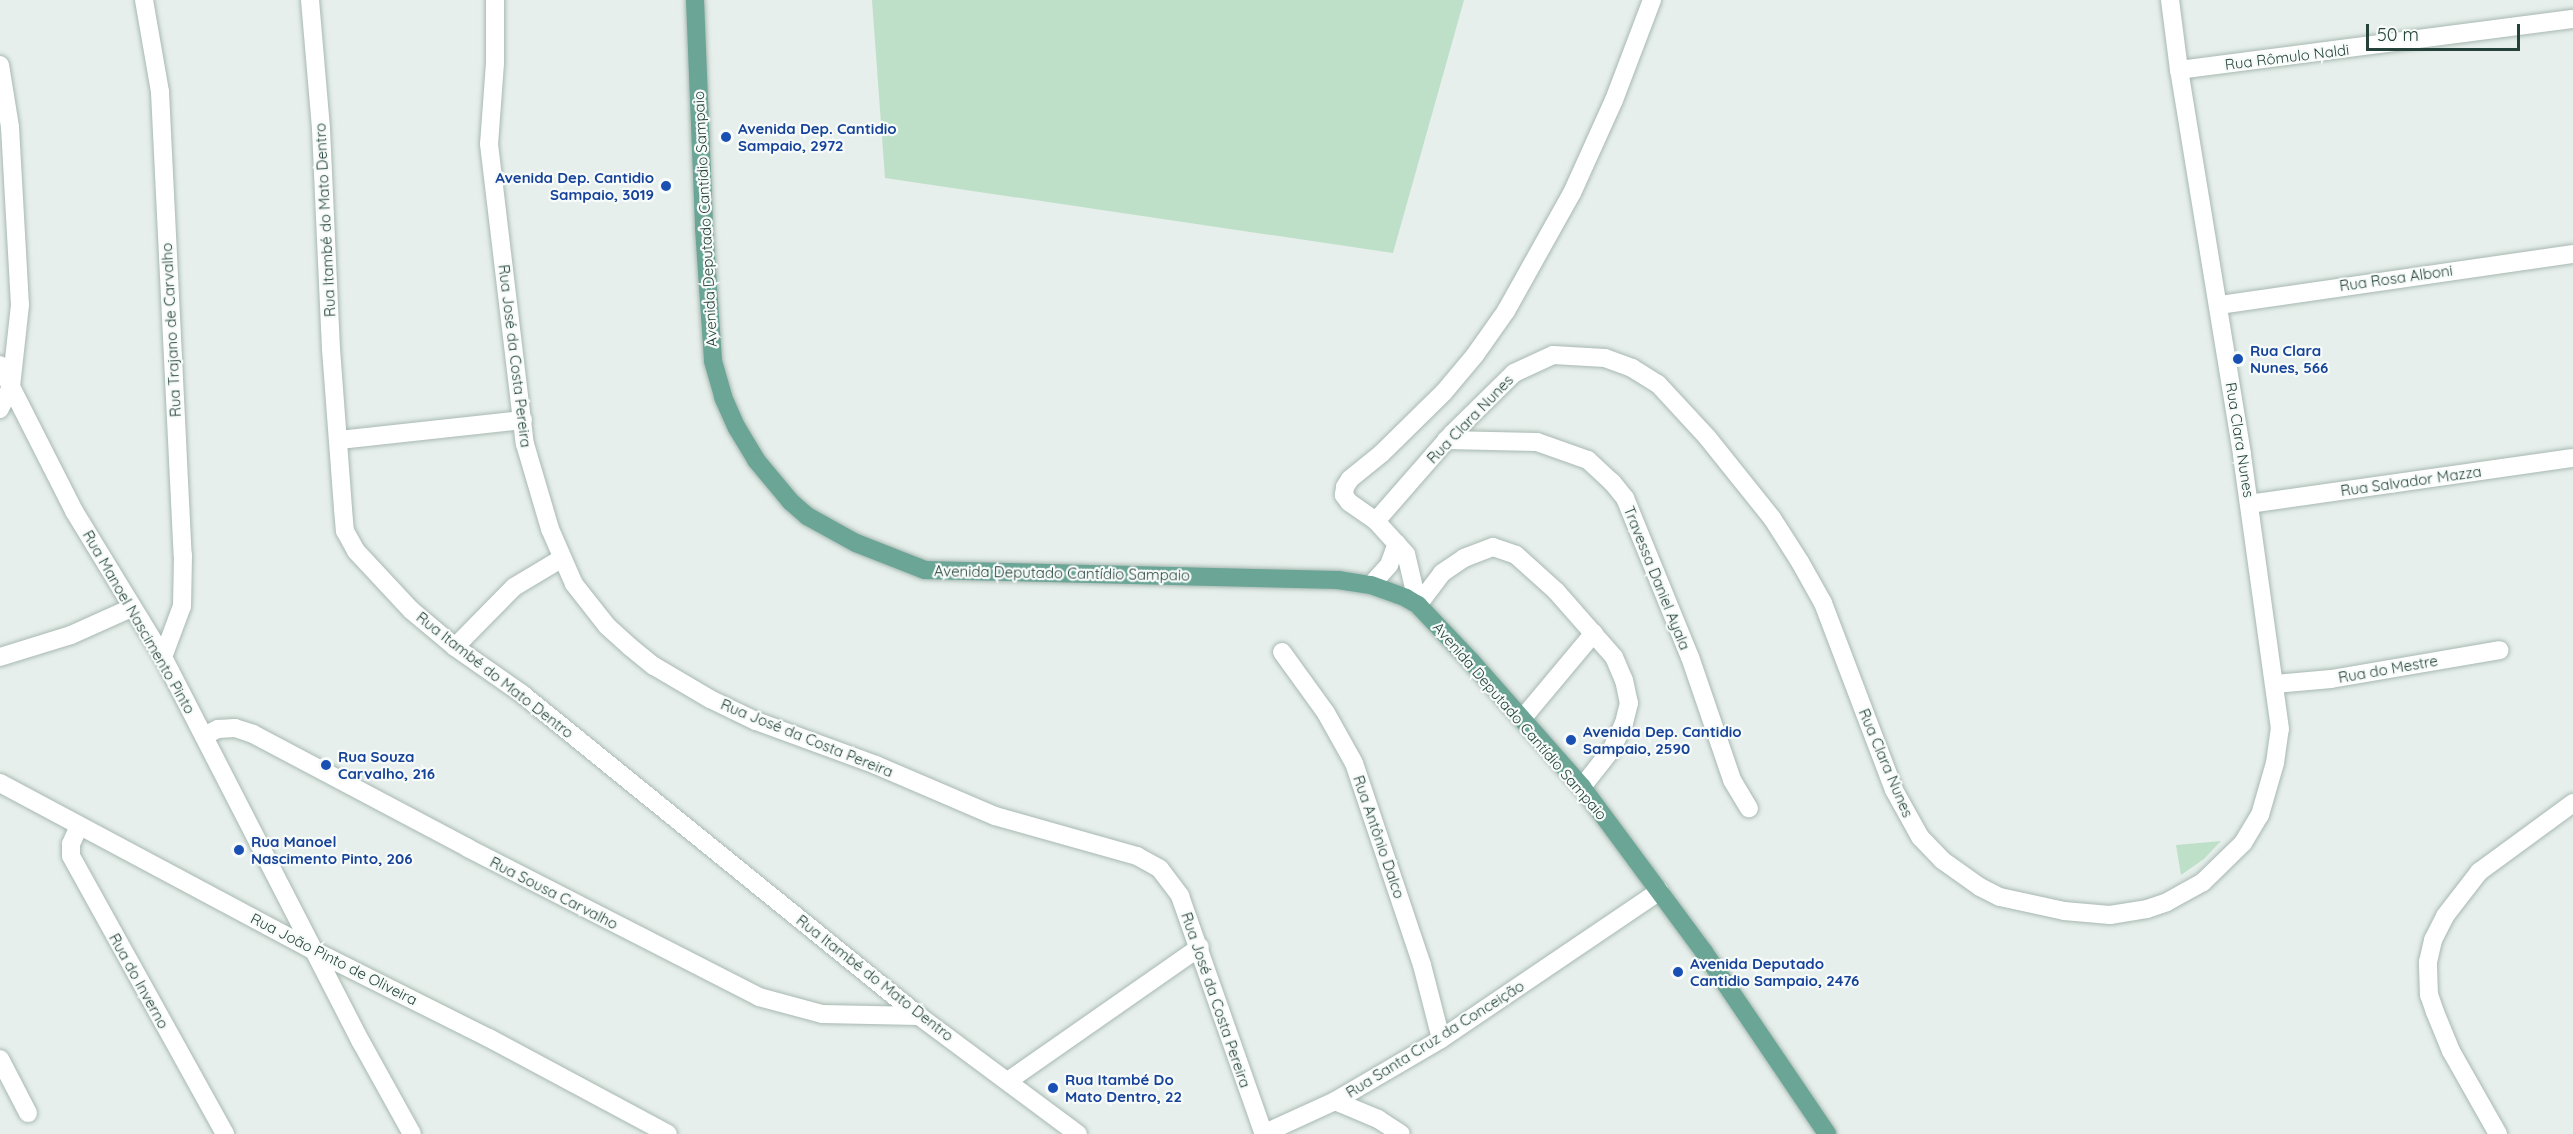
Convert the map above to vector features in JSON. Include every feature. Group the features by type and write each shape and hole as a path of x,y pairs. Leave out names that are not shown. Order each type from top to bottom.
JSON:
{"main road":[{"name":"Avenida Deputado Cantídio Sampaio","path":"695,0 704,228 713,361 723,397 737,428 756,460 791,502 807,516 856,543 925,570 1338,580 1371,585 1395,592 1418,605 1582,787 1660,891 1827,1134"}],"street":[{"name":"Rua Trajano de Carvalho","path":"144,0 160,92 183,555 182,606 163,657"},
{"name":"Rua Itambé do Mato Dentro","path":"310,0 321,129 331,349 345,531 356,551 411,610 455,647 522,694 919,1016 1078,1134"},
{"name":"Rua José da Costa Pereira","path":"495,0 495,63 489,144 525,444 561,559 574,584 607,626 654,666 710,699 756,721 876,765 994,816 1149,861 1161,869 1180,896 1200,947 1234,1054 1264,1134"},
{"name":"Avenida Deputado Cantídio Sampaio","path":"1418,605 1406,554 1376,521 1358,509 1344,495 1350,479 1382,453 1444,392 1476,354 1526,276 1572,193 1614,100 1652,0"},
{"name":"Rua Clara Nunes","path":"1376,521 1446,440 1514,373 1553,355 1605,358 1632,368 1658,384 1707,437 1772,518 1800,562 1830,620 1894,790 1920,837 1959,873 2000,897 2047,909 2110,915 2168,903 2204,882 2242,843 2263,807 2275,763 2280,729 2250,504 2179,70 2170,0"},
{"name":"Rua Rômulo Naldi","path":"2179,70 2573,20"},
{"path":"0,65 10,127 20,305 11,387 0,409"},
{"name":"Rua Rosa Alboni","path":"2219,305 2573,254"},
{"name":"Rua Manoel Nascimento Pinto","path":"0,365 74,512 163,657 313,950 412,1134"},
{"path":"339,440 523,420"},
{"name":"Travessa Daniel Ayala","path":"1446,440 1537,441 1573,452 1588,460 1612,482 1625,498 1636,524 1690,657 1732,780 1749,808"},
{"name":"Rua Salvador Mazza","path":"2250,504 2573,459"},
{"path":"1371,585 1389,565 1397,543"},
{"path":"1418,605 1442,573 1464,558 1484,548 1502,548 1516,555 1541,575 1594,633 1614,657 1624,680 1629,703 1624,723 1612,749 1582,787"},
{"path":"455,647 514,587 561,559"},
{"path":"0,657 71,634 131,608"},
{"path":"1522,719 1594,633"},
{"name":"Rua do Mestre","path":"2275,684 2331,679 2500,650"},
{"name":"Rua Antônio Dalco","path":"1282,652 1326,713 1354,764 1422,965 1441,1039"},
{"name":"Rua Sousa Carvalho","path":"204,736 218,729 234,728 253,734 530,881 759,998 822,1014 919,1016"},
{"name":"Rua João Pinto de Oliveira","path":"0,783 313,950 489,1038 668,1134"},
{"path":"2498,1134 2451,1051 2429,996 2428,962 2433,939 2445,916 2479,872 2573,803"},
{"name":"Rua do Inverno","path":"79,826 71,844 71,856 225,1134"},
{"name":"Rua Santa Cruz da Conceição","path":"1264,1134 1335,1101 1441,1039 1660,891"},
{"path":"1008,1080 1200,947"},
{"path":"0,1059 28,1113"},
{"path":"1335,1101 1378,1119 1401,1134"}],"green space":[{"path":"872,0 1464,0 1393,253 885,178"},
{"path":"2221,841 2204,859 2181,875 2176,845"}],"place":[{"name":"Avenida Dep. Cantidio Sampaio, 2972","path":"726,137"},
{"name":"Avenida Dep. Cantidio Sampaio, 3019","path":"666,186"},
{"name":"Rua Clara Nunes, 566","path":"2238,359"},
{"name":"Avenida Dep. Cantidio Sampaio, 2590","path":"1571,740"},
{"name":"Rua Souza Carvalho, 216","path":"326,765"},
{"name":"Rua Manoel Nascimento Pinto, 206","path":"239,850"},
{"name":"Avenida Deputado Cantidio Sampaio, 2476","path":"1678,972"},
{"name":"Rua Itambé Do Mato Dentro, 22","path":"1053,1088"}]}
